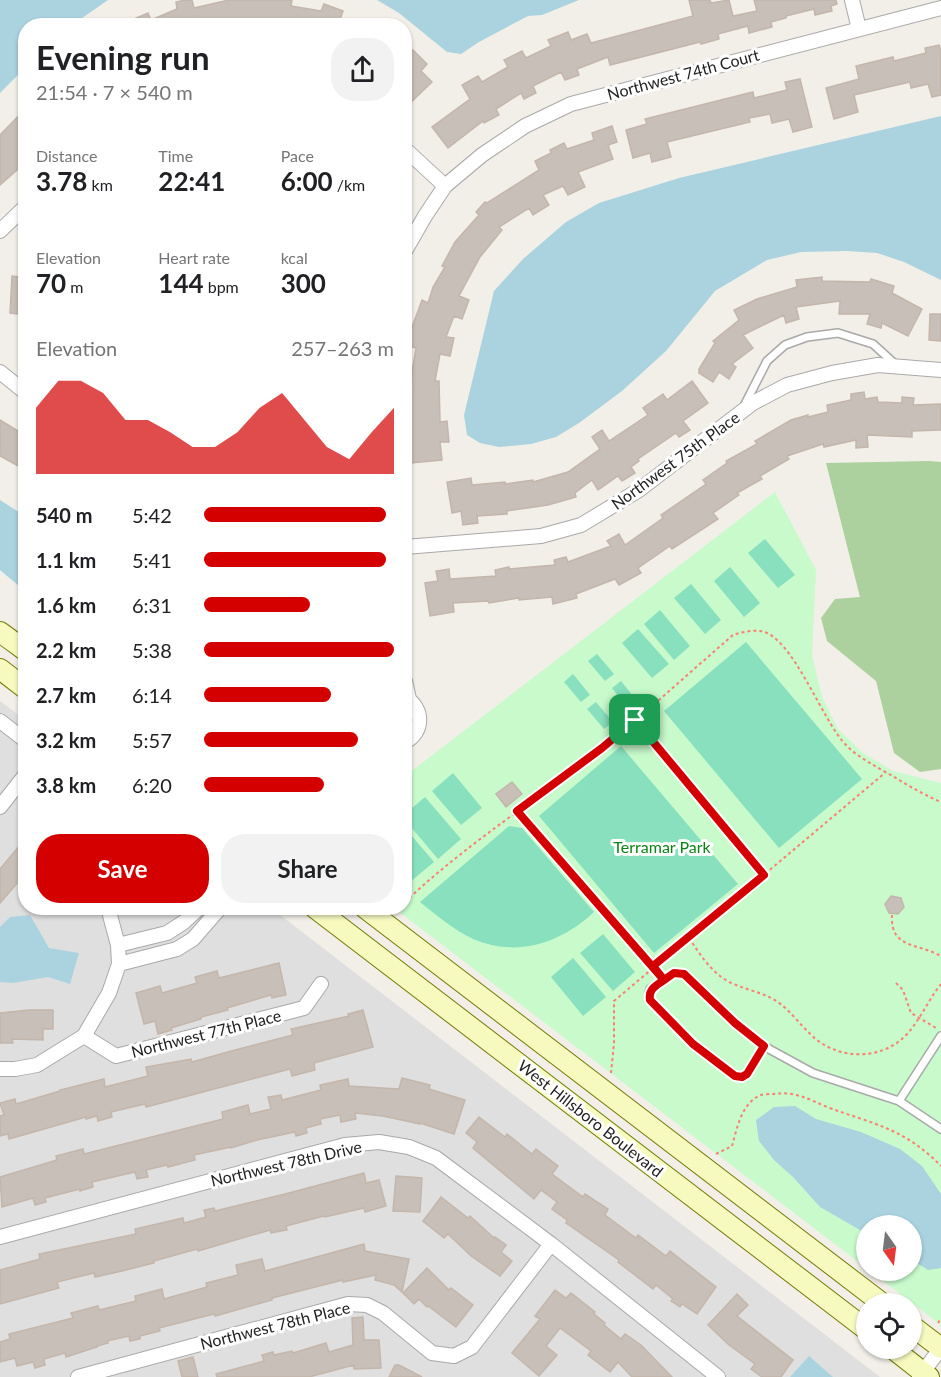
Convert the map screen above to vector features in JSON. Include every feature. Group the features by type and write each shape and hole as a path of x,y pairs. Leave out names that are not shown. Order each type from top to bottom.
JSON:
{"street":[{"path":"852,0 860,29"},
{"name":"Northwest 74th Court","path":"412,238 445,186 482,155 525,126 571,104 941,9"},
{"path":"412,155 445,186"},
{"path":"0,231 18,214"},
{"name":"Northwest 75th Place","path":"412,546 541,536 581,525 639,490 742,411 787,385 832,373 878,365 941,370"},
{"path":"2,376 18,387"},
{"path":"0,632 18,645"},
{"path":"0,669 18,683"},
{"path":"412,702 420,720 412,737"},
{"path":"0,721 18,735"},
{"path":"0,807 18,784"},
{"path":"0,1069 37,1065 84,1036 108,993 120,964 118,945 110,915"},
{"path":"118,945 167,933 192,915"},
{"path":"120,964 177,949 193,939 214,915"},
{"name":"West Hillsboro Boulevard","path":"324,915 856,1322"},
{"name":"West Hillsboro Boulevard","path":"374,915 869,1293"},
{"name":"Northwest 77th Place","path":"84,1036 116,1056 304,1008 321,984"},
{"name":"Northwest 78th Drive","path":"0,1237 345,1145 380,1142 409,1147 436,1158 551,1244 718,1377"},
{"name":"Northwest 78th Place","path":"78,1377 348,1304 367,1305 383,1313 432,1353 454,1356 472,1347 551,1244"},
{"path":"905,1359 924,1375 941,1348 922,1334"}],"lane":[{"path":"742,411 766,361 785,345 807,337 838,333 873,344 897,366"},
{"path":"764,1046 747,1074 742,1077 735,1076 693,1044 650,1000 649,993 651,989 674,973 684,974 735,1023 764,1046 813,1073 899,1101 941,1128"},
{"path":"899,1101 941,1036"}],"path":[{"path":"412,895 430,878 602,748 733,634 761,631 773,636 787,650 846,746 909,786 941,802"},
{"path":"635,720 764,875"},
{"path":"611,1073 614,1001 886,772"},
{"path":"517,811 664,980"},
{"path":"892,915 892,926 897,937 910,945 924,948 941,956"},
{"path":"688,938 709,967 721,978 764,993 793,1014 815,1039 839,1052 857,1056 877,1052 894,1045 908,1033 941,984"},
{"path":"896,983 903,990 911,1013 941,1031"},
{"path":"716,1154 732,1146 740,1117 748,1105 760,1095 787,1092 799,1094 828,1107 879,1124 910,1140 941,1166"},
{"path":"938,1323 941,1318"}],"shaded area":[{"path":"0,701 18,715 18,915 280,915 880,1377 0,1377"}],"green space":[{"path":"941,462 941,769 920,772 894,753 876,681 827,641 821,618 835,599 860,597 826,463"},
{"name":"Terramar Park","path":"775,492 816,570 812,655 822,697 838,729 863,753 893,771 941,783 941,1325 922,1310 922,1293 899,1293 883,1281 922,1281 922,1215 856,1215 856,1261 403,915 412,915 412,771"},
{"path":"765,539 795,575 778,588 748,553"},
{"path":"730,567 760,603 744,617 714,581"},
{"path":"691,584 721,620 705,634 674,598"},
{"path":"660,610 690,646 674,660 644,624"},
{"path":"638,629 669,664 652,678 622,643"},
{"path":"746,642 862,779 779,848 664,711"},
{"path":"597,654 614,674 605,681 588,661"},
{"path":"573,674 590,695 581,702 564,682"},
{"path":"621,681 637,701 628,709 612,688"},
{"path":"596,702 613,722 604,729 587,709"},
{"path":"621,746 738,884 654,953 539,816"},
{"path":"453,773 482,808 461,825 432,791"},
{"path":"425,797 461,839 438,859 412,828 412,808"},
{"path":"509,826 522,828 594,912 581,923 553,939 522,947 489,945 473,939 452,927 420,902"},
{"path":"412,836 434,862 412,880"},
{"path":"603,934 635,972 613,991 580,953"},
{"path":"573,958 606,997 583,1016 551,977"}],"water":[{"path":"0,0 108,0 82,18 18,18 18,75 0,93"},
{"path":"377,0 579,0 542,15 528,16 461,54 447,52 412,24 412,18 405,18"},
{"path":"941,116 941,280 904,262 877,253 801,252 767,260 715,291 666,351 622,391 556,437 531,444 499,447 480,443 467,435 464,415 494,291 523,259 566,222 599,203 679,178"},
{"path":"0,500 18,512 18,585 0,570"},
{"path":"30,915 49,948 79,953 70,984 48,977 13,983 0,982 0,927 10,917"},
{"path":"795,1106 816,1119 861,1132 900,1149 922,1166 941,1194 941,1268 928,1270 922,1266 922,1215 856,1215 856,1228 820,1207 774,1160 759,1141 756,1120 774,1107"},
{"path":"809,1356 833,1377 790,1377"}],"building":[{"path":"192,0 194,8 229,0 292,0 291,6 321,11 324,4 343,11 341,18 156,18 177,9 176,2"},
{"path":"689,0 710,0 711,3 729,0 733,16 757,11 754,0 836,0 837,4 831,6 832,11 815,15 814,9 786,16 786,18 771,22 772,27 749,33 748,26 718,34 719,39 610,65 608,57 577,69 579,75 565,80 561,72 533,86 536,93 524,99 521,93 496,109 499,115 484,123 483,121 448,148 432,127 470,99 462,85 478,76 482,82 508,67 504,60 522,51 526,58 551,46 548,40 568,32 571,40 587,34 591,43 693,16"},
{"path":"148,13 150,18 136,18"},
{"path":"939,45 941,95 932,97 928,84 911,88 910,82 854,95 858,112 834,119 826,88 859,79 856,66 893,57 894,61 926,53 925,48"},
{"path":"412,51 427,64 421,71 432,82 412,101"},
{"path":"800,79 812,127 793,132 789,119 772,123 770,114 749,118 750,122 667,142 671,157 652,162 650,153 633,158 626,130 647,124 645,119 753,92 754,98 787,90 785,82"},
{"path":"18,116 18,169 0,185 0,135"},
{"path":"612,126 617,142 608,145 613,159 578,172 585,187 568,195 563,186 543,195 549,205 533,215 529,208 499,227 502,230 480,257 459,296 469,300 462,319 454,316 446,337 454,338 450,356 440,354 435,381 439,381 440,422 447,421 449,442 440,442 442,460 412,463 412,372 416,348 412,347 412,327 422,300 428,303 433,287 445,267 442,266 455,242 479,215 476,212 485,202 487,203 539,170 535,161 551,153 550,150 564,143 567,149 594,140 592,133"},
{"path":"12,276 18,277 18,314 10,313"},
{"path":"822,277 822,281 870,282 871,279 894,286 892,293 922,309 908,336 882,323 881,328 867,324 870,314 839,314 840,301 796,307 799,319 786,323 784,315 743,335 753,348 732,364 736,367 729,379 719,372 713,382 699,373 699,369 715,343 713,341 739,320 734,310 757,299 797,287 796,280"},
{"path":"930,314 941,314 941,341 929,340"},
{"path":"692,381 708,403 683,421 690,430 679,437 676,433 638,459 639,461 631,467 635,473 622,481 618,476 598,490 592,480 575,493 576,497 548,505 507,511 507,514 477,516 478,523 463,525 461,511 452,513 447,482 471,478 472,485 533,480 533,482 568,472 600,449 592,437 602,430 609,441 648,415 643,408 663,394 667,400"},
{"path":"864,392 865,399 877,397 878,402 902,403 902,397 914,398 913,405 941,404 941,430 912,431 912,437 867,435 868,447 856,448 856,440 824,447 823,444 787,456 789,459 760,476 762,479 737,493 739,495 713,513 718,519 672,549 670,546 638,568 641,573 619,585 615,579 576,594 577,598 553,604 552,597 519,600 519,598 489,603 488,601 453,603 454,612 430,616 425,583 438,581 436,571 449,569 450,579 496,576 495,570 509,567 509,569 555,565 554,560 566,557 568,562 611,546 607,541 619,534 625,545 663,518 661,515 706,484 703,480 727,463 726,461 757,444 755,441 791,420 828,412 827,405 851,400 851,394"},
{"path":"0,420 18,431 18,466 0,456"},
{"path":"512,782 522,794 506,807 496,794"},
{"path":"18,848 18,882 0,903 0,869"},
{"path":"891,896 901,898 904,907 898,914 889,913 885,904"},
{"path":"279,963 286,995 272,998 271,995 227,1008 228,1010 201,1017 201,1019 158,1034 155,1021 144,1024 136,993 160,986 162,993 197,983 195,977 217,971 219,978"},
{"path":"53,1010 53,1029 43,1029 43,1040 12,1039 13,1043 0,1043 0,1013"},
{"path":"363,1010 373,1047 314,1063 315,1070 292,1076 290,1069 146,1107 145,1104 111,1112 112,1117 98,1121 97,1116 86,1119 86,1117 9,1139 8,1134 0,1136 0,1116 4,1115 0,1103 15,1099 16,1104 104,1079 105,1087 148,1076 146,1067 191,1059 192,1062 293,1035 291,1029 349,1016 348,1014"},
{"path":"402,1078 430,1085 429,1089 465,1100 454,1134 420,1123 355,1113 356,1119 341,1122 340,1115 320,1119 321,1124 306,1128 307,1133 296,1136 295,1132 257,1140 194,1155 195,1160 146,1170 148,1177 137,1179 135,1172 92,1182 93,1187 45,1198 46,1202 35,1205 33,1198 2,1207 0,1177 57,1160 56,1156 83,1149 84,1154 223,1119 222,1112 248,1105 250,1114 271,1109 268,1097 281,1095 282,1100 321,1090 320,1085 348,1079 349,1086 399,1089"},
{"path":"479,1117 505,1137 507,1134 532,1154 536,1149 558,1166 552,1174 583,1197 585,1194 608,1209 605,1215 636,1238 638,1235 666,1256 670,1251 716,1287 697,1314 682,1304 680,1307 671,1301 673,1299 656,1285 653,1289 618,1262 619,1260 566,1223 567,1220 552,1209 557,1202 541,1190 534,1199 473,1148 477,1142 466,1133"},
{"path":"364,1173 366,1183 379,1180 386,1206 365,1212 364,1208 324,1216 286,1226 287,1230 271,1233 270,1230 122,1271 95,1277 94,1273 57,1282 59,1288 0,1304 0,1270 40,1259 39,1254 136,1234 135,1229 183,1218 184,1223 206,1217 204,1210 214,1208 215,1211"},
{"path":"396,1176 422,1178 420,1212 393,1211"},
{"path":"441,1197 468,1218 470,1216 494,1238 506,1245 501,1252 512,1261 500,1276 471,1256 448,1234 444,1238 423,1221"},
{"path":"364,1244 365,1251 409,1259 402,1292 394,1285 375,1280 376,1275 343,1282 343,1280 272,1298 272,1300 215,1316 214,1314 159,1328 160,1331 140,1336 140,1339 130,1341 129,1336 107,1341 108,1343 66,1357 65,1353 44,1359 45,1365 35,1368 33,1362 17,1366 15,1358 0,1362 0,1342 10,1339 9,1334 73,1318 71,1313 98,1306 99,1310 136,1301 135,1296 162,1289 164,1299 207,1287 206,1283 238,1275 236,1265 262,1259 265,1271"},
{"path":"427,1268 449,1290 451,1288 473,1305 456,1327 419,1299 414,1304 403,1293"},
{"path":"555,1290 566,1298 571,1293 595,1312 594,1314 605,1323 604,1325 621,1339 625,1334 641,1345 672,1377 632,1377 618,1362 610,1372 588,1355 591,1351 560,1328 546,1346 557,1355 539,1376 512,1353 540,1319 535,1316"},
{"path":"737,1294 748,1305 737,1316 793,1360 781,1377 762,1377 751,1369 755,1364 729,1345 708,1325"},
{"path":"363,1317 364,1340 379,1340 381,1368 354,1369 354,1365 309,1377 217,1377 216,1374 264,1361 262,1355 273,1352 274,1355 292,1351 293,1353 326,1343 329,1352 353,1345 352,1318"},
{"path":"193,1357 198,1377 182,1377 178,1361"},
{"path":"395,1365 399,1365 422,1377 389,1377"}],"route":[{"path":"635,720 602,748 517,811 664,980 674,973 684,974 735,1023 764,1046 747,1074 742,1077 735,1076 693,1044 650,1000 649,993 664,980 653,966 764,875 635,720"}]}
